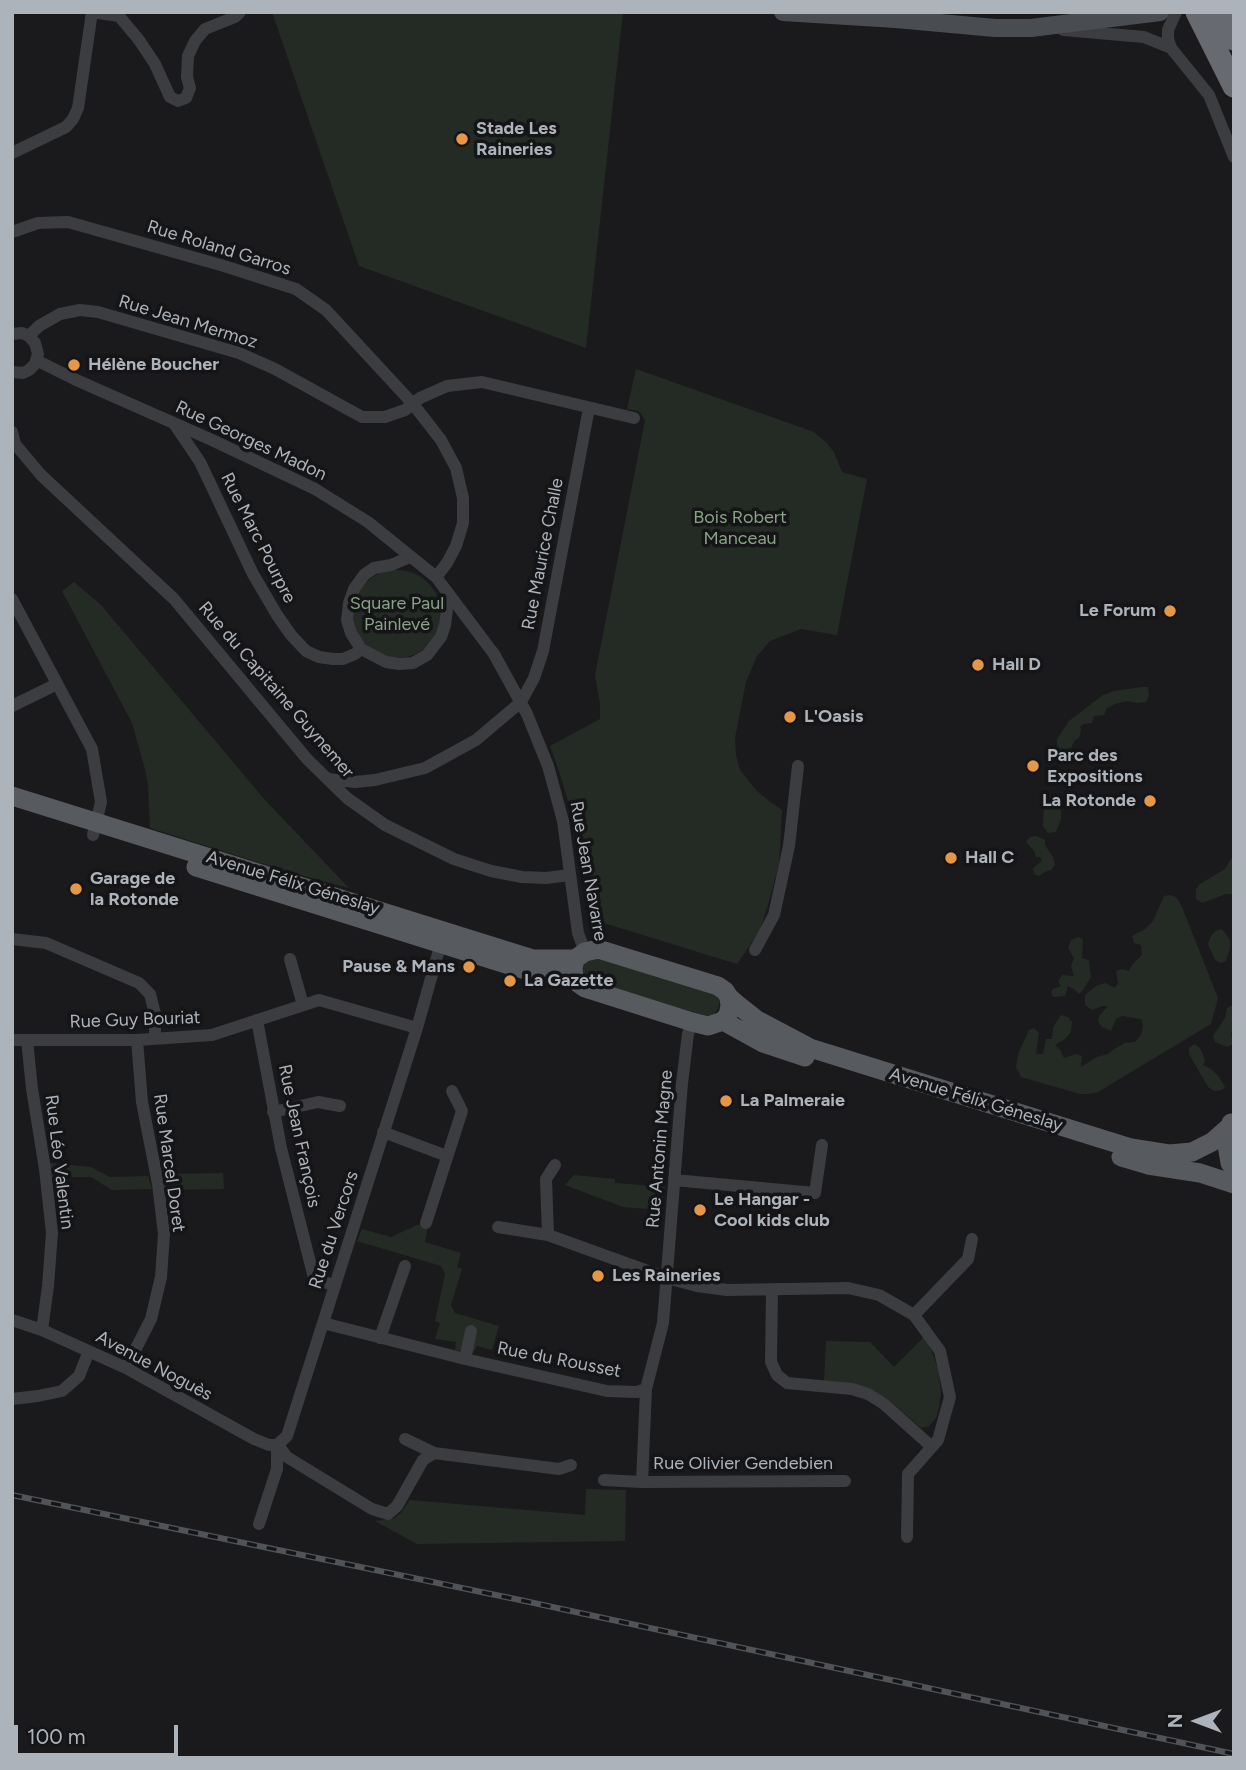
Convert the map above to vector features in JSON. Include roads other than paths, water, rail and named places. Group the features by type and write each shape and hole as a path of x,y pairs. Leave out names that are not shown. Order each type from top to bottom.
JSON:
{"highway":[{"path":"1197,12 1234,86"},
{"path":"1220,12 1234,39"}],"main road":[{"name":"Avenue Félix Géneslay","path":"12,796 95,828 442,937 532,972 578,963 598,949 718,986 748,1013 774,1030 818,1051 1131,1148 1169,1154 1192,1152 1212,1142 1231,1122"},
{"name":"Avenue Félix Géneslay","path":"12,809 95,828"},
{"path":"578,963 578,983 585,988 708,1026 723,1021 728,1015 729,997"},
{"name":"Avenue Félix Géneslay","path":"723,1021 764,1043 1021,1127 1148,1165 1200,1173 1234,1184"},
{"path":"1231,1122 1227,1145 1230,1163 1234,1169"}],"street":[{"path":"12,153 66,127 73,119 78,108 92,12 119,14 155,64 170,97 178,101 186,98 190,88 187,77 188,56 195,41 205,29 235,17 240,12"},
{"path":"783,12 896,16 995,28 1031,28 1144,37 1171,48"},
{"path":"1031,28 1160,12"},
{"path":"1176,12 1168,30 1171,48 1209,95 1234,157"},
{"name":"Rue Roland Garros","path":"12,232 38,223 68,222 296,289 326,310 413,404 441,440 456,468 463,498 463,523 456,545 436,577"},
{"name":"Rue Jean Mermoz","path":"29,336 39,326 60,314 80,310 98,312 239,353 275,369 362,417 386,417 405,410 420,398 447,386 482,382 634,418"},
{"path":"12,334 22,333 29,336 38,350 36,360 29,370 14,376"},
{"name":"Rue Georges Madon","path":"36,360 316,489 368,522 436,577"},
{"name":"Rue Maurice Challe","path":"521,702 534,678 542,651 589,408"},
{"name":"Rue Marc Pourpre","path":"174,423 200,462 253,574 291,635 306,651 319,657 343,659 361,649"},
{"name":"Rue du Capitaine Guynemer","path":"12,432 15,444 41,475 173,599 307,759 347,798 384,825 454,859 491,872 546,878 570,875"},
{"path":"410,557 374,568 364,575 354,589 347,620 361,649 386,662 399,664 413,663 427,655 441,637 449,594"},
{"name":"Rue Jean Navarre","path":"436,577 494,654 521,702 548,766 563,821 578,933 578,963"},
{"path":"12,600 92,750 101,802 95,828"},
{"path":"12,706 58,684"},
{"path":"328,779 355,782 375,780 425,768 476,740 521,702"},
{"path":"754,950 774,915 789,846 798,766"},
{"name":"Rue du Vercors","path":"259,1524 278,1469 278,1445 287,1436 417,1028 442,937"},
{"path":"12,939 46,943 139,983 150,994 155,1014 155,1040"},
{"path":"290,959 303,1005"},
{"name":"Rue Guy Bouriat","path":"12,1040 155,1040 212,1035 319,1000 417,1028"},
{"name":"Rue Jean François","path":"257,1020 273,1112 314,1278 335,1286"},
{"name":"Rue Antonin Magne","path":"667,1279 682,1083 692,1022"},
{"name":"Rue Léo Valentin","path":"27,1040 32,1089 46,1169 52,1233 42,1330"},
{"name":"Rue Marcel Doret","path":"126,1368 151,1319 161,1277 164,1234 158,1185 142,1102 137,1040"},
{"path":"426,1223 462,1111 452,1091"},
{"path":"273,1112 318,1102 340,1107"},
{"path":"383,1132 447,1156"},
{"path":"674,1180 815,1193 822,1145"},
{"path":"548,1235 546,1179 555,1165"},
{"path":"498,1227 548,1235 667,1279 727,1290 848,1288 880,1295 914,1315 940,1351 950,1397 938,1440 908,1474 907,1537"},
{"path":"914,1315 968,1259 972,1239"},
{"path":"380,1338 405,1266"},
{"name":"Rue Olivier Gendebien","path":"642,1482 646,1390 663,1323 667,1279"},
{"path":"772,1290 771,1362 777,1375 787,1383 852,1389 868,1394 884,1404 932,1447"},
{"name":"Avenue Noguès","path":"12,1320 42,1330 126,1368 254,1439 269,1445 278,1445"},
{"name":"Rue du Rousset","path":"323,1323 607,1391 646,1390"},
{"path":"465,1359 471,1331"},
{"path":"12,1399 62,1391 79,1376 89,1351"},
{"path":"405,1439 434,1453 559,1469 571,1465"},
{"path":"278,1445 287,1457 372,1509 388,1514 397,1506 424,1460 434,1453"},
{"name":"Rue Olivier Gendebien","path":"604,1480 845,1481"}],"railway":[{"path":"12,1495 520,1600 1234,1754"}],"place":[{"name":"Stade Les Raineries","path":"462,139"},
{"name":"Hélène Boucher","path":"74,365"},
{"name":"Le Forum","path":"1170,611"},
{"name":"Hall D","path":"978,665"},
{"name":"L'Oasis","path":"790,717"},
{"name":"Parc des Expositions","path":"1033,766"},
{"name":"La Rotonde","path":"1150,801"},
{"name":"Hall C","path":"951,858"},
{"name":"Garage de la Rotonde","path":"76,889"},
{"name":"Pause & Mans","path":"469,967"},
{"name":"La Gazette","path":"510,981"},
{"name":"La Palmeraie","path":"726,1101"},
{"name":"Le Hangar - Cool kids club","path":"700,1210"},
{"name":"Les Raineries","path":"598,1276"}],"park label":[{"name":"Bois Robert Manceau","path":"740,528"},
{"name":"Square Paul Painlevé","path":"397,614"}]}
